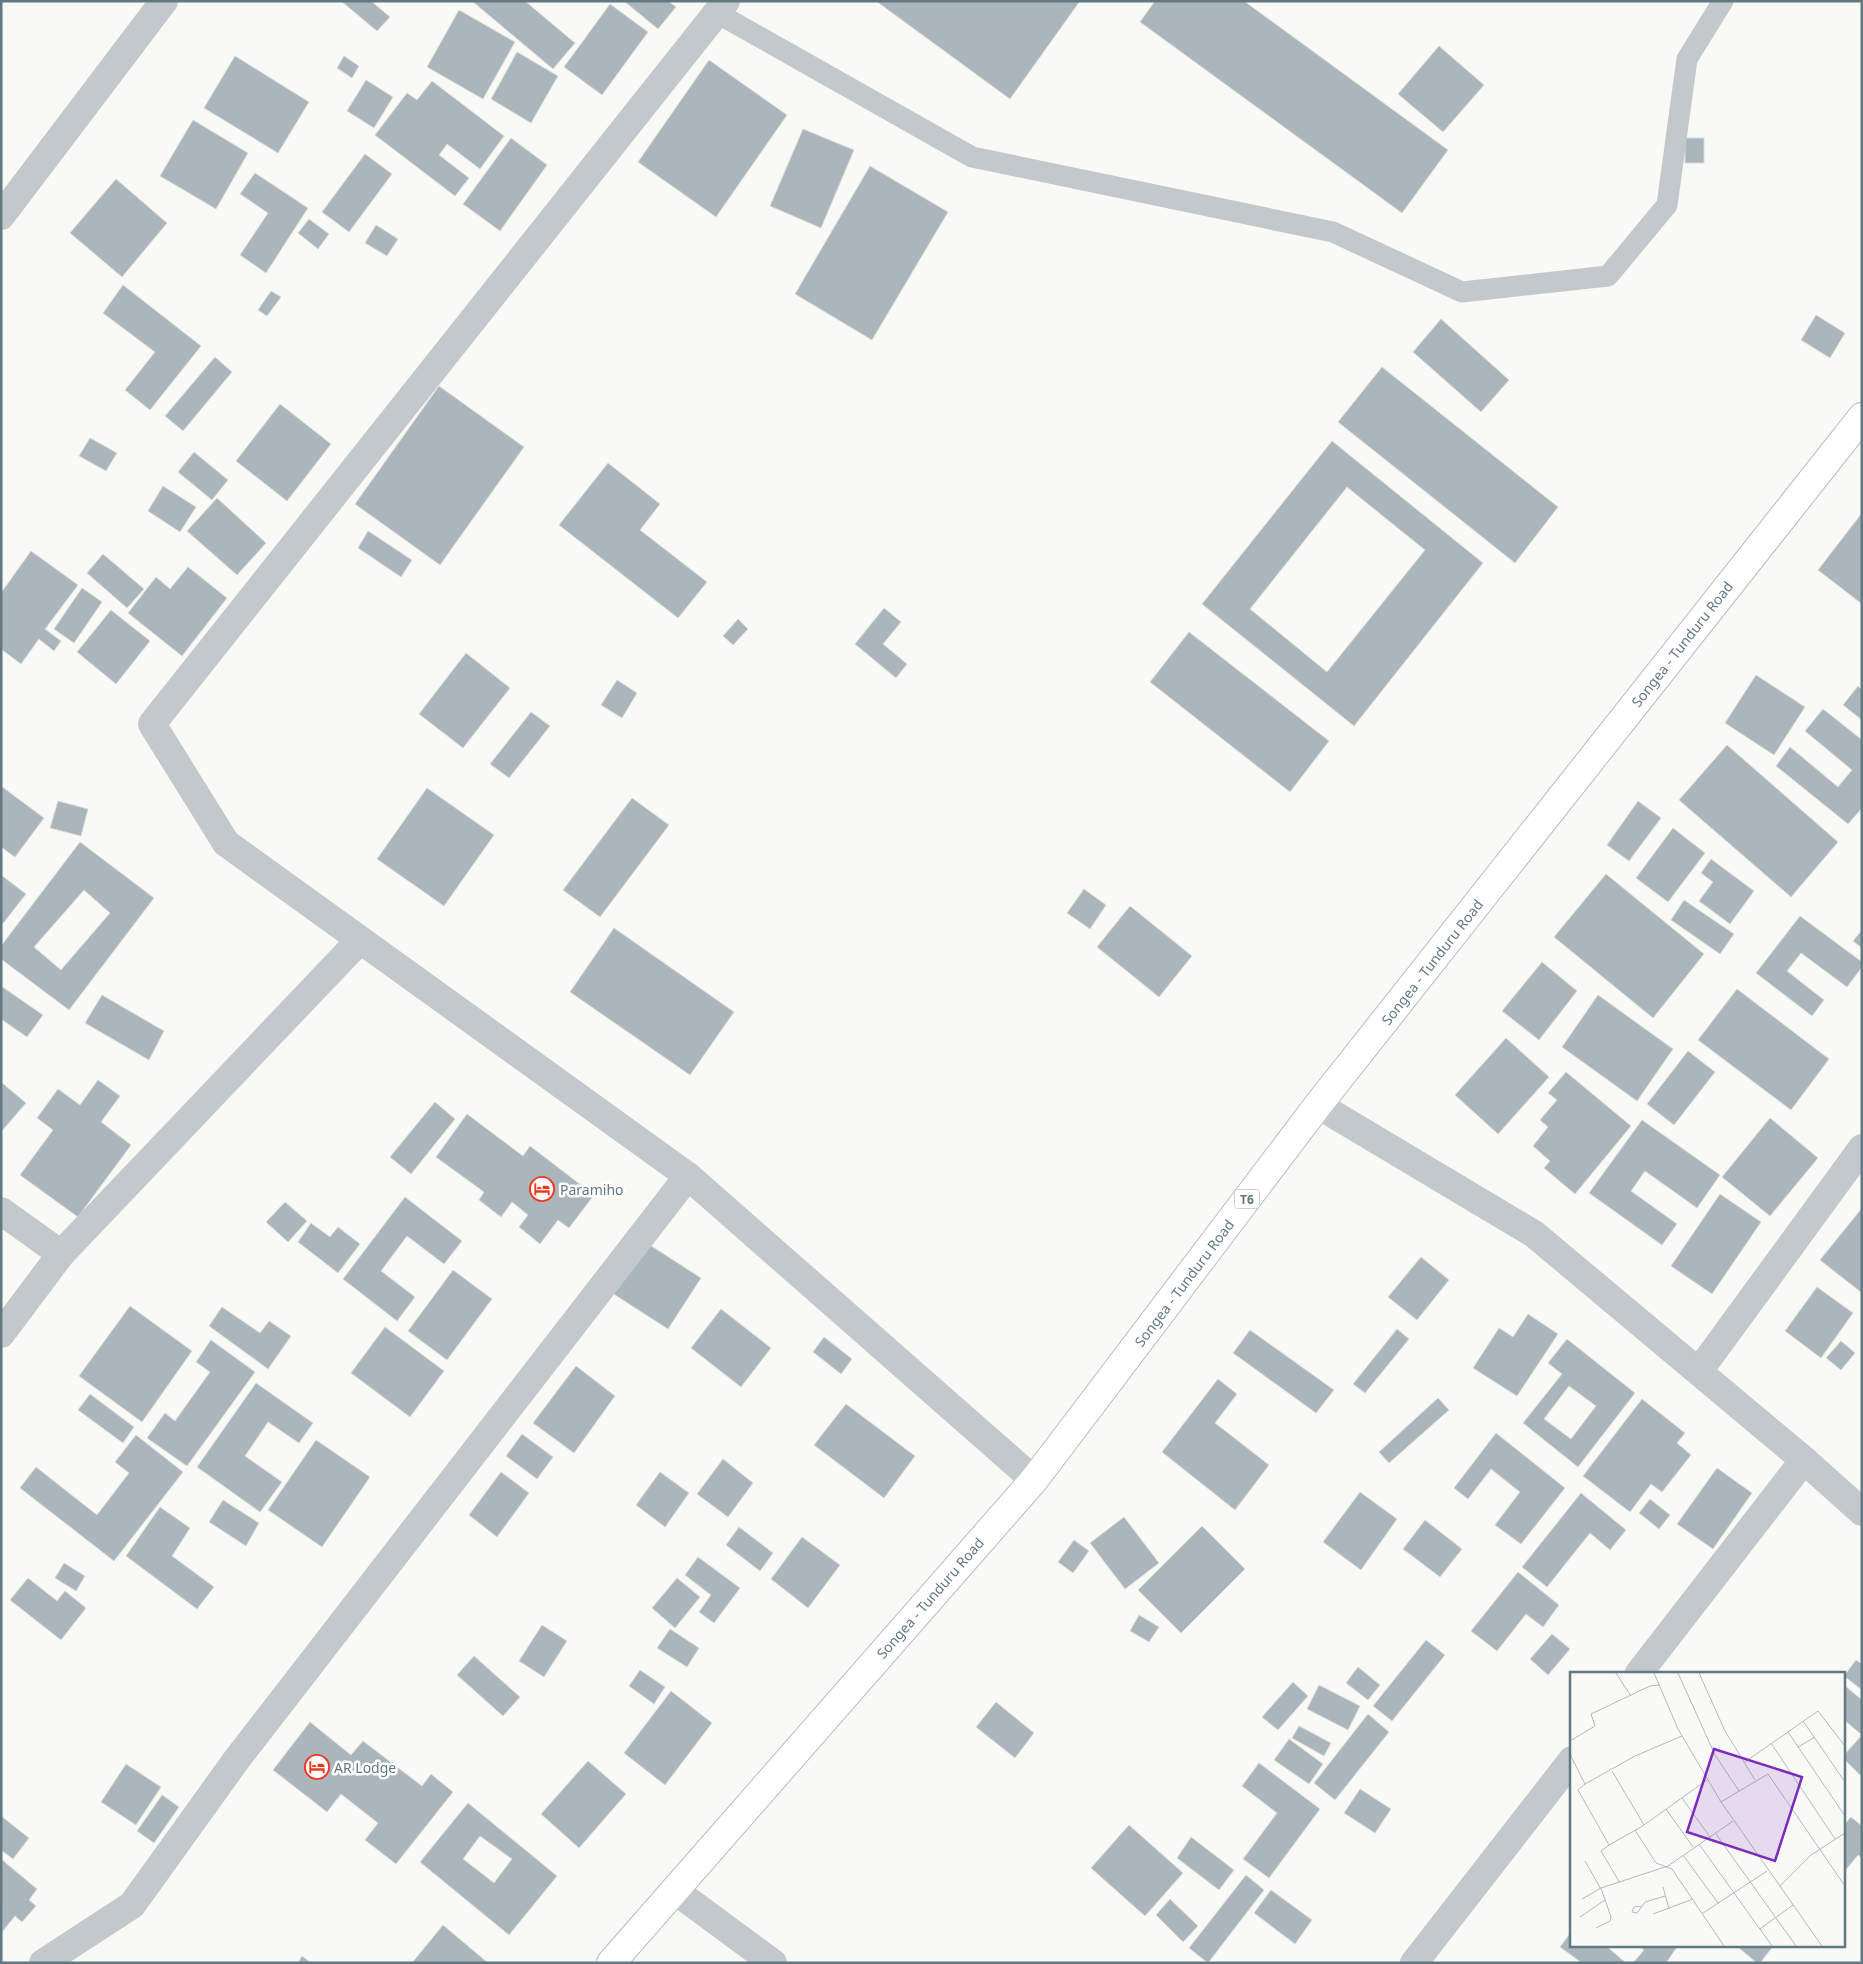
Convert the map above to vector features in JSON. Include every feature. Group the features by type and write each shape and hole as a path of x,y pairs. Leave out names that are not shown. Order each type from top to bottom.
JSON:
{"highway":[{"name":"Songea - Tunduru Road","path":"611,1963 1034,1480 1318,1106 1862,417"}],"street":[{"path":"1,216 164,1"},
{"path":"721,7 152,724 226,844 688,1176 1034,1480"},
{"path":"1,1334 61,1254 360,940"},
{"path":"1318,1106 1534,1234 1699,1371 1862,1512"},
{"path":"1699,1371 1862,1148"},
{"path":"43,1963 132,1905 243,1751 688,1176"},
{"path":"1,1211 61,1254"},
{"path":"1640,1672 1804,1460"},
{"path":"1414,1963 1570,1763"},
{"path":"674,1890 773,1963"}],"lane":[{"path":"721,7 972,157 1333,232 1462,292 1608,276 1668,205 1687,60 1723,1"}],"building":[{"path":"341,1 371,1 390,17 377,31"},
{"path":"472,1 525,1 575,43 553,69"},
{"path":"624,1 668,1 676,7 658,29"},
{"path":"876,1 1080,1 1010,99"},
{"path":"1155,1 1244,1 1448,150 1402,213 1140,22"},
{"path":"610,4 648,32 602,95 564,67"},
{"path":"459,10 515,42 483,99 427,67"},
{"path":"1439,46 1484,85 1443,132 1398,94"},
{"path":"517,52 558,76 531,123 491,99"},
{"path":"235,56 309,102 278,153 204,108"},
{"path":"344,56 359,66 352,78 337,68"},
{"path":"709,60 787,115 716,217 638,162"},
{"path":"366,80 393,97 374,128 347,111"},
{"path":"432,81 504,136 480,169 447,144 439,155 469,178 455,196 375,135 407,93 417,100"},
{"path":"193,120 248,153 216,209 160,176"},
{"path":"803,129 854,150 821,228 770,206"},
{"path":"511,138 547,165 500,231 463,204"},
{"path":"1685,138 1704,138 1704,163 1685,163"},
{"path":"365,154 392,174 349,232 322,212"},
{"path":"870,166 948,212 872,340 795,294"},
{"path":"255,173 308,208 266,273 240,255 268,213 240,194"},
{"path":"116,179 167,223 122,277 70,233"},
{"path":"309,219 329,234 318,249 298,233"},
{"path":"376,225 398,239 387,256 365,243"},
{"path":"123,285 201,346 150,410 125,390 155,352 103,313"},
{"path":"271,291 281,297 267,316 258,310"},
{"path":"1816,315 1845,333 1830,358 1801,340"},
{"path":"1441,319 1509,380 1481,412 1413,352"},
{"path":"215,357 232,372 183,431 165,416"},
{"path":"1382,367 1558,507 1515,563 1338,422"},
{"path":"439,386 524,447 440,565 355,504"},
{"path":"280,404 331,444 287,501 236,461"},
{"path":"90,438 117,453 106,471 79,456"},
{"path":"1332,441 1483,563 1354,726 1202,604","holes":["1347,487 1425,550 1327,672 1250,609"]},
{"path":"194,452 228,480 212,500 178,472"},
{"path":"608,463 660,504 640,530 707,582 678,618 559,525"},
{"path":"163,486 196,507 180,532 148,511"},
{"path":"217,498 266,543 237,575 187,531"},
{"path":"1862,513 1862,604 1818,570"},
{"path":"368,531 412,560 401,577 358,548"},
{"path":"31,551 78,585 45,629 61,641 54,651 39,639 21,664 1,649 1,593"},
{"path":"103,554 144,589 127,608 87,573"},
{"path":"188,567 227,598 182,656 128,613 156,577 170,589"},
{"path":"82,588 102,602 74,643 54,629"},
{"path":"884,608 901,622 883,644 907,664 896,678 855,644"},
{"path":"111,610 150,641 116,684 77,652"},
{"path":"738,619 748,629 733,645 723,636"},
{"path":"1189,632 1329,741 1290,792 1150,682"},
{"path":"466,653 510,688 463,748 419,714"},
{"path":"1756,675 1805,707 1774,755 1725,723"},
{"path":"617,680 637,693 622,718 601,705"},
{"path":"1858,686 1862,690 1862,720 1843,705"},
{"path":"1823,709 1862,740 1862,808 1848,824 1776,766 1790,747 1838,787 1852,770 1805,731"},
{"path":"531,712 550,726 509,778 490,764"},
{"path":"1727,745 1838,842 1791,897 1679,800"},
{"path":"1,786 44,818 15,857 1,847"},
{"path":"427,788 494,835 444,906 377,859"},
{"path":"632,798 669,825 600,917 563,890"},
{"path":"58,801 88,809 81,836 50,828"},
{"path":"1638,801 1661,818 1629,861 1607,845"},
{"path":"1673,828 1705,853 1668,902 1636,878"},
{"path":"80,842 154,898 69,1010 1,959 1,946","holes":["84,890 110,913 61,970 34,947"]},
{"path":"1711,859 1754,891 1730,924 1699,901 1713,882 1701,873"},
{"path":"1606,874 1704,954 1653,1018 1554,937"},
{"path":"1,875 26,894 1,926"},
{"path":"1084,889 1106,905 1090,929 1067,913"},
{"path":"1684,900 1734,934 1720,954 1671,920"},
{"path":"1130,906 1192,956 1159,997 1097,947"},
{"path":"1800,916 1862,962 1862,967 1847,987 1801,953 1787,971 1824,1000 1812,1016 1756,973"},
{"path":"614,928 734,1012 690,1075 570,992"},
{"path":"1862,930 1862,948 1853,941"},
{"path":"1542,962 1577,991 1539,1040 1502,1011"},
{"path":"1,986 43,1015 27,1037 1,1019"},
{"path":"1737,989 1829,1059 1791,1110 1698,1040"},
{"path":"102,995 164,1031 149,1060 85,1023"},
{"path":"1598,995 1673,1049 1637,1101 1562,1047"},
{"path":"1506,1038 1549,1077 1498,1134 1455,1095"},
{"path":"1688,1051 1715,1072 1674,1125 1647,1104"},
{"path":"1566,1072 1631,1126 1575,1194 1544,1168 1550,1161 1533,1146 1548,1127 1540,1120 1557,1100 1548,1093"},
{"path":"98,1080 120,1096 101,1122 131,1145 78,1217 20,1175 53,1130 37,1118 58,1089 80,1105"},
{"path":"1,1082 26,1103 1,1132"},
{"path":"435,1102 455,1119 411,1174 390,1157"},
{"path":"467,1114 523,1156 530,1146 594,1195 569,1228 558,1220 540,1244 519,1227 528,1215 512,1202 501,1217 479,1200 484,1192 436,1157"},
{"path":"1770,1118 1818,1158 1770,1216 1722,1177"},
{"path":"1642,1120 1720,1175 1697,1208 1645,1171 1631,1191 1677,1224 1662,1245 1589,1193"},
{"path":"1720,1194 1761,1222 1712,1294 1671,1266"},
{"path":"405,1197 462,1241 444,1264 407,1236 381,1271 415,1297 397,1321 343,1279"},
{"path":"285,1202 307,1221 288,1242 266,1222"},
{"path":"1862,1208 1862,1293 1820,1260"},
{"path":"311,1223 330,1237 338,1227 360,1244 338,1273 298,1242"},
{"path":"642,1240 701,1278 668,1329 609,1291"},
{"path":"1421,1257 1449,1280 1417,1320 1388,1297"},
{"path":"453,1270 492,1299 447,1360 408,1331"},
{"path":"1817,1287 1853,1313 1821,1358 1785,1331"},
{"path":"130,1306 192,1351 142,1422 79,1376"},
{"path":"222,1307 260,1333 269,1321 291,1336 268,1369 209,1326"},
{"path":"721,1309 771,1348 741,1387 691,1348"},
{"path":"1528,1314 1558,1334 1517,1396 1473,1368 1499,1328 1513,1337"},
{"path":"385,1327 444,1371 410,1417 351,1373"},
{"path":"1397,1329 1409,1339 1365,1393 1353,1384"},
{"path":"1250,1330 1334,1390 1316,1413 1233,1353"},
{"path":"824,1337 852,1359 841,1374 813,1352"},
{"path":"1567,1339 1635,1393 1578,1467 1523,1423 1562,1374 1548,1363","holes":["1569,1386 1596,1406 1571,1439 1544,1419"]},
{"path":"211,1340 255,1372 187,1466 147,1438 165,1413 175,1421 210,1372 196,1362"},
{"path":"1841,1341 1855,1353 1841,1370 1826,1358"},
{"path":"576,1366 615,1396 574,1453 533,1423"},
{"path":"1218,1379 1237,1394 1215,1423 1269,1465 1235,1510 1162,1452"},
{"path":"256,1383 313,1423 299,1443 268,1422 245,1456 282,1482 260,1512 197,1467"},
{"path":"90,1394 134,1427 123,1443 78,1410"},
{"path":"1438,1398 1449,1410 1389,1463 1379,1452"},
{"path":"1642,1399 1685,1433 1677,1443 1691,1455 1662,1492 1651,1484 1630,1512 1583,1476"},
{"path":"846,1404 915,1456 884,1498 814,1445"},
{"path":"1496,1433 1565,1488 1521,1544 1495,1525 1520,1492 1491,1469 1468,1499 1454,1488"},
{"path":"522,1434 553,1457 537,1479 506,1456"},
{"path":"136,1435 183,1472 114,1561 20,1488 36,1467 97,1515 129,1473 115,1462"},
{"path":"316,1440 370,1477 322,1547 268,1510"},
{"path":"723,1459 753,1483 728,1517 697,1494"},
{"path":"1717,1468 1752,1493 1713,1549 1677,1524"},
{"path":"501,1472 529,1493 497,1537 469,1515"},
{"path":"660,1472 689,1493 665,1527 636,1505"},
{"path":"1360,1492 1397,1519 1361,1570 1323,1542"},
{"path":"1581,1493 1626,1530 1610,1550 1590,1533 1547,1587 1522,1567"},
{"path":"1650,1499 1670,1515 1659,1529 1639,1513"},
{"path":"223,1500 259,1523 246,1546 209,1522"},
{"path":"160,1507 190,1528 172,1556 214,1587 197,1609 126,1556"},
{"path":"1124,1517 1159,1563 1125,1589 1090,1543"},
{"path":"1425,1520 1462,1549 1440,1577 1403,1549"},
{"path":"1202,1526 1245,1569 1181,1633 1138,1590"},
{"path":"739,1527 773,1553 760,1571 726,1545"},
{"path":"802,1537 840,1565 808,1608 771,1579"},
{"path":"1074,1540 1089,1551 1073,1573 1058,1562"},
{"path":"698,1557 740,1588 714,1623 699,1612 711,1595 685,1575"},
{"path":"64,1563 85,1576 76,1591 55,1578"},
{"path":"1518,1572 1559,1605 1543,1627 1526,1614 1497,1651 1471,1631"},
{"path":"28,1578 57,1601 65,1591 86,1608 61,1640 10,1600"},
{"path":"677,1578 700,1597 675,1628 652,1608"},
{"path":"1139,1615 1159,1627 1149,1642 1130,1631"},
{"path":"542,1625 567,1641 544,1677 519,1661"},
{"path":"670,1629 699,1648 687,1667 657,1648"},
{"path":"1552,1634 1570,1649 1548,1675 1530,1659"},
{"path":"1426,1640 1445,1655 1392,1721 1373,1706"},
{"path":"474,1656 520,1697 503,1716 457,1675"},
{"path":"1856,1660 1862,1664 1862,1690 1846,1678 1846,1673"},
{"path":"1358,1667 1380,1685 1368,1700 1346,1683"},
{"path":"640,1670 665,1687 654,1704 629,1686"},
{"path":"1293,1682 1308,1696 1278,1730 1262,1717"},
{"path":"1319,1685 1360,1706 1348,1730 1307,1709"},
{"path":"1846,1687 1862,1700 1862,1735 1846,1722"},
{"path":"671,1691 712,1723 665,1785 624,1753"},
{"path":"996,1702 1034,1733 1015,1758 976,1727"},
{"path":"1368,1714 1389,1732 1335,1800 1314,1783"},
{"path":"310,1722 351,1755 363,1741 422,1786 431,1774 453,1792 396,1864 365,1840 378,1823 341,1794 327,1812 273,1770"},
{"path":"1299,1726 1331,1743 1324,1756 1292,1738"},
{"path":"1862,1735 1862,1773 1860,1775 1846,1761 1846,1753"},
{"path":"1289,1739 1323,1764 1309,1784 1274,1760"},
{"path":"588,1761 626,1794 579,1848 541,1814"},
{"path":"1259,1763 1320,1809 1269,1878 1243,1859 1277,1813 1242,1786"},
{"path":"126,1764 161,1787 136,1825 101,1802"},
{"path":"1360,1789 1391,1809 1375,1833 1344,1813"},
{"path":"162,1795 179,1807 154,1843 137,1831"},
{"path":"468,1803 557,1876 509,1935 420,1862","holes":["480,1836 512,1859 494,1883 463,1859"]},
{"path":"1,1816 29,1838 13,1859 1,1850"},
{"path":"1851,1817 1862,1826 1862,1858 1858,1855 1846,1870 1846,1823"},
{"path":"1129,1825 1183,1873 1145,1916 1091,1868"},
{"path":"1191,1837 1234,1870 1219,1890 1177,1858"},
{"path":"1,1859 37,1889 29,1900 36,1906 22,1922 15,1916 2,1932"},
{"path":"1246,1875 1264,1890 1208,1963 1189,1948"},
{"path":"1271,1890 1312,1920 1295,1944 1254,1913"},
{"path":"1170,1899 1198,1926 1183,1942 1156,1915"},
{"path":"443,1925 488,1963 412,1963"},
{"path":"1570,1934 1570,1946 1606,1946 1626,1963 1582,1963 1560,1947"},
{"path":"1639,1946 1677,1947 1666,1963 1633,1963 1644,1950"},
{"path":"1741,1946 1773,1946 1760,1963 1757,1963 1739,1948"},
{"path":"302,1956 311,1963 298,1963"}],"place":[{"name":"Paramiho","path":"542,1189"},
{"name":"AR Lodge","path":"317,1767"}]}
